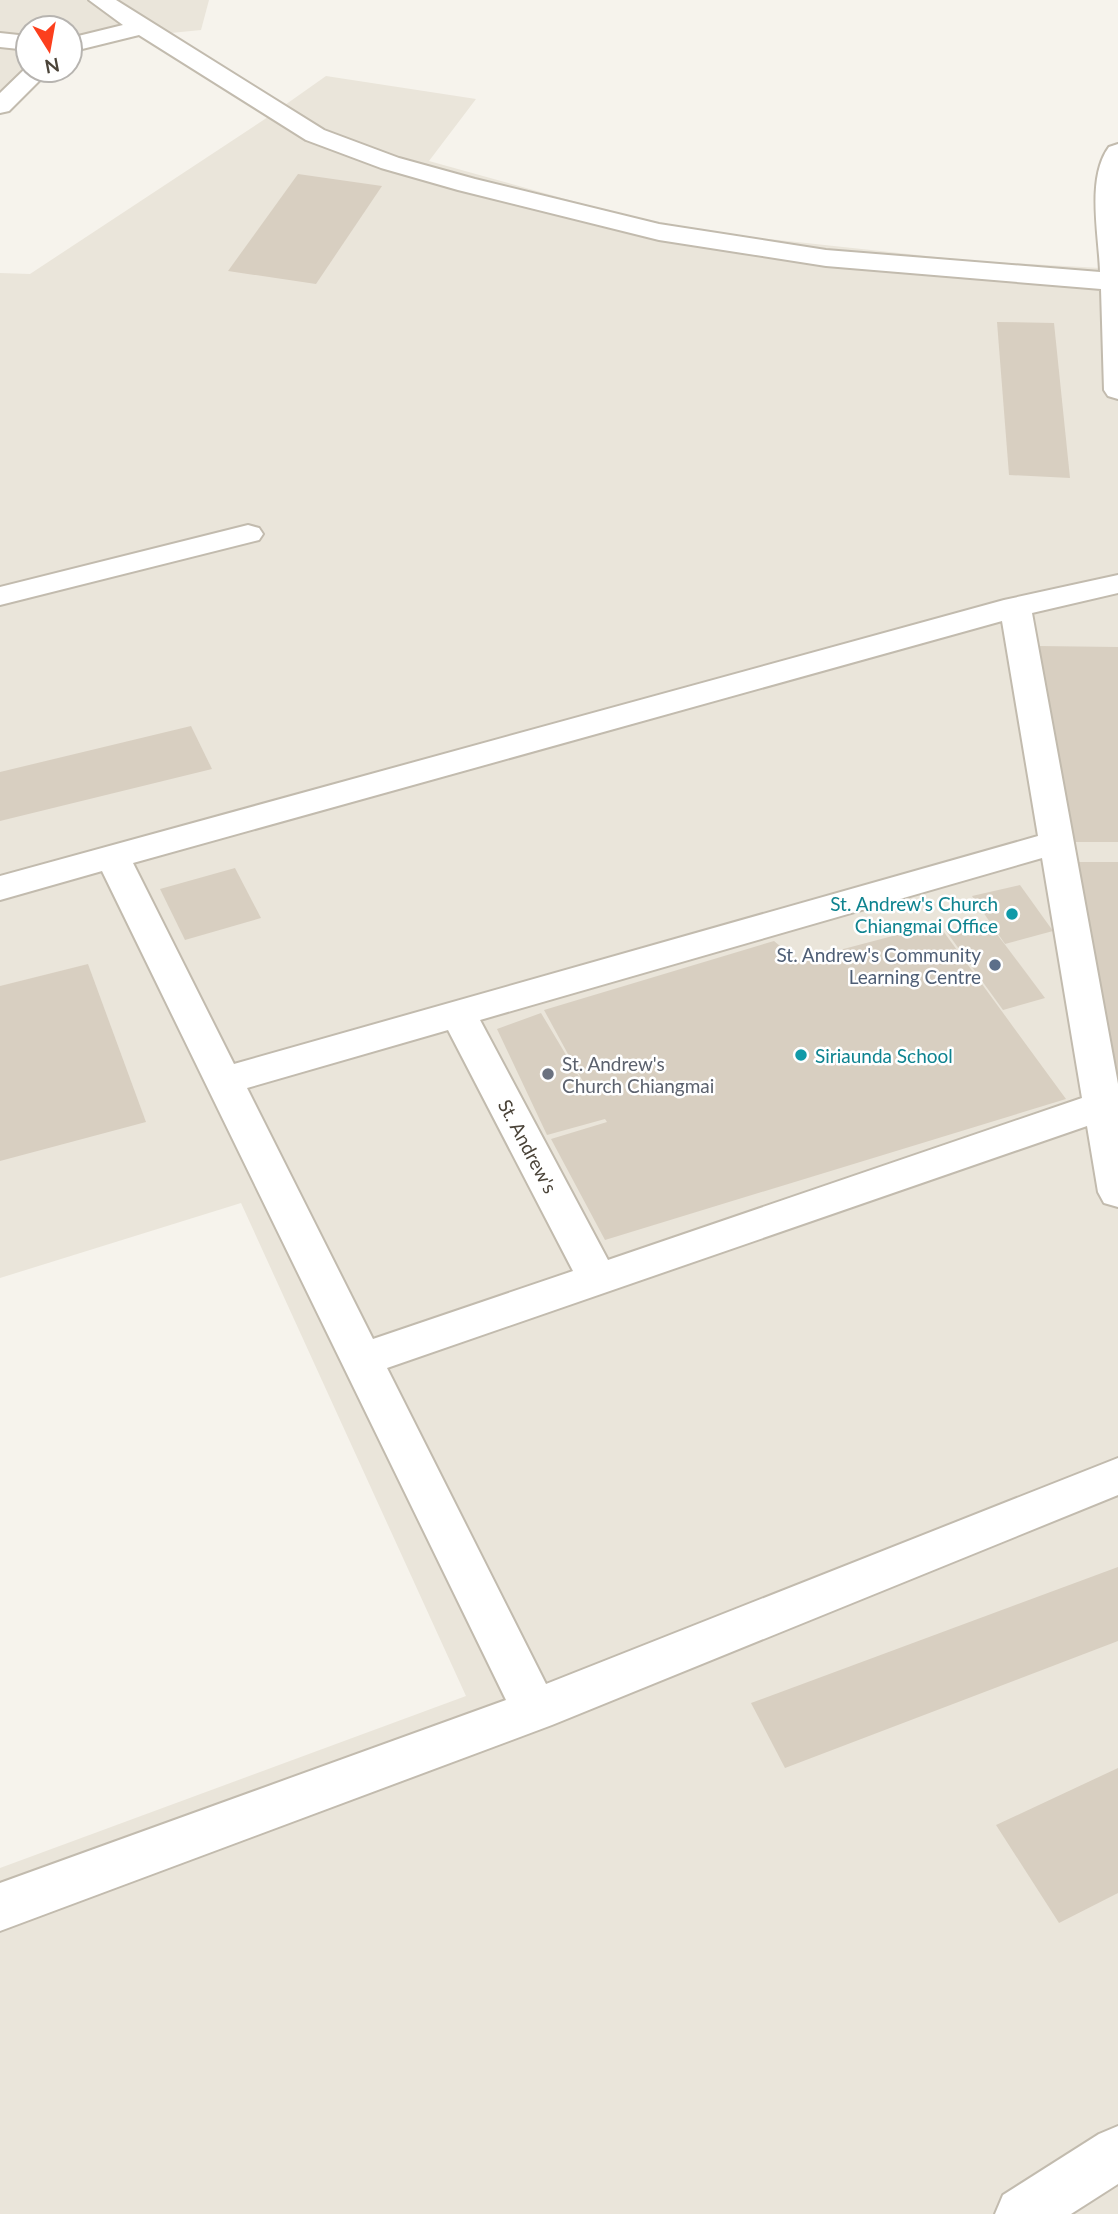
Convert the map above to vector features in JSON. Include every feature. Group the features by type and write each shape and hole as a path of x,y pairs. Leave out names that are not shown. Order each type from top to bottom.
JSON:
{"street":[{"path":"100,0 316,135 390,163 467,186 659,232 826,258 1115,282"},
{"path":"84,41 141,27"},
{"path":"0,106 23,84"},
{"path":"1118,152 1113,159 1110,187 1118,390"},
{"path":"0,596 248,534"},
{"path":"0,888 1015,607 1118,584"},
{"path":"1015,607 1118,1192"},
{"path":"223,1081 1057,842"},
{"path":"113,857 535,1710"},
{"name":"St. Andrew's","path":"458,1014 598,1279"},
{"path":"362,1360 1103,1107"},
{"path":"0,1907 535,1710 1118,1476"},
{"path":"1022,2214 1118,2153"}],"shaded area":[{"path":"0,0 209,0 201,30 84,42 84,14 14,14 14,84 0,97"},
{"path":"326,76 476,99 429,161 634,218 713,233 973,261 1118,269 1118,2214 0,2214 0,1868 466,1696 241,1203 0,1278 0,273 30,274"}],"building":[{"path":"298,174 382,186 316,284 228,271"},
{"path":"997,322 1054,323 1070,478 1009,475"},
{"path":"1038,646 1118,647 1118,842 1075,842"},
{"path":"191,726 212,769 0,821 0,772"},
{"path":"1075,862 1118,862 1118,1077 1117,1077"},
{"path":"235,868 261,918 185,940 160,889"},
{"name":"St. Andrew's Church Chiangmai Office","path":"1020,885 1053,931 1005,944 972,896"},
{"name":"St. Andrew's Community Learning Centre","path":"986,920 1045,998 1003,1010 946,931"},
{"name":"Siriaunda School","path":"938,924 1066,1099 605,1240 551,1139 607,1122 605,1119 547,1135 497,1029 541,1013 593,1100 544,1010 774,941 798,961"},
{"path":"88,964 146,1122 0,1161 0,986"},
{"path":"1118,1567 1118,1641 785,1768 751,1703"},
{"path":"1118,1768 1118,1893 1059,1923 996,1825"}],"place":[{"name":"St. Andrew's Church Chiangmai Office","path":"1012,914"},
{"name":"St. Andrew's Community Learning Centre","path":"995,965"},
{"name":"Siriaunda School","path":"801,1055"},
{"name":"St. Andrew's Church Chiangmai","path":"548,1074"}]}
